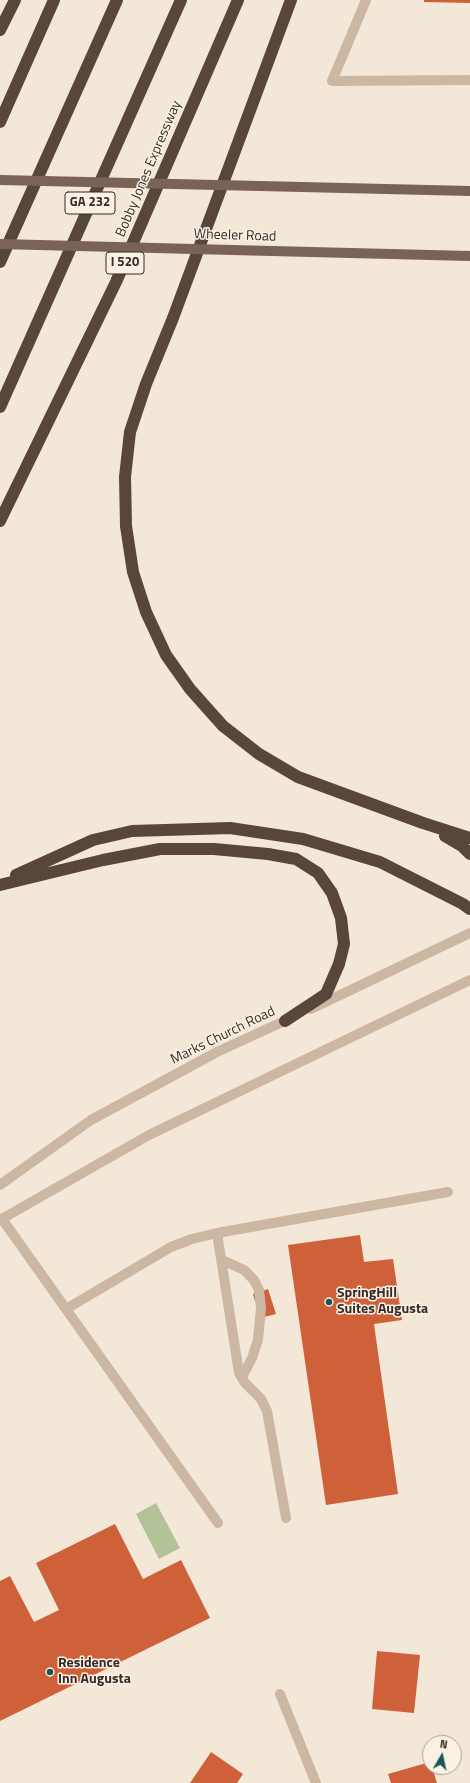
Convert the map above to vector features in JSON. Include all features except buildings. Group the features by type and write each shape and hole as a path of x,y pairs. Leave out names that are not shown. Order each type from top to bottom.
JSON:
{"highway":[{"path":"0,30 15,0"},
{"path":"0,122 54,0"},
{"path":"0,262 117,0"},
{"name":"GA 232","path":"0,406 181,0"},
{"name":"Bobby Jones Expressway","path":"0,521 116,282 238,0"},
{"path":"291,0 173,318 146,384 130,432 125,477 126,526 133,572 146,612 166,655 190,689 223,726 259,754 298,777 423,823 470,838"},
{"path":"423,823 462,846 470,854"},
{"path":"0,884 93,840 132,831 230,828 303,839 380,862 470,909"},
{"path":"0,884 102,860 160,849 214,849 268,854 296,860 318,873 332,893 341,918 344,944 340,964 326,994 285,1021"}],"main road":[{"path":"0,180 470,191"},
{"name":"Wheeler Road","path":"0,244 470,256"}],"street":[{"path":"366,0 332,81 470,80"},
{"name":"Marks Church Road","path":"0,1185 91,1120 216,1052 285,1021 470,933"},
{"path":"218,1523 1,1220 149,1135 470,980"},
{"path":"66,1309 171,1247 192,1239 217,1233 448,1192"},
{"path":"217,1233 239,1373 261,1399 267,1411 286,1518"},
{"path":"222,1260 244,1270 254,1280 259,1290 261,1308 258,1340 252,1358 242,1377"},
{"path":"280,1694 316,1783"}],"green space":[{"path":"156,1503 180,1548 159,1559 136,1514"}],"place":[{"name":"SpringHill Suites Augusta","path":"329,1302"},
{"name":"Residence Inn Augusta","path":"50,1672"}]}
